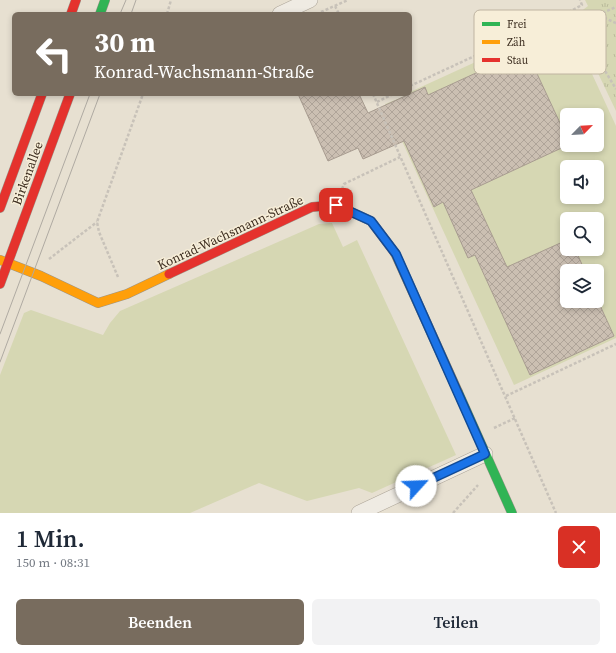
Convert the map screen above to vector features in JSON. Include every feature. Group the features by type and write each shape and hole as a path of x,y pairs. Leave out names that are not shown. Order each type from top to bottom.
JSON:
{"street":[{"path":"72,12 76,0"},
{"path":"101,12 105,0"},
{"path":"284,12 310,0"},
{"name":"Birkenallee","path":"0,208 41,96"},
{"name":"Birkenallee","path":"0,284 4,262 69,96"},
{"name":"Konrad-Wachsmann-Straße","path":"4,262 41,276 98,302 127,294 312,207 336,205 371,221 396,254 512,513"},
{"path":"359,513 485,454"}],"path":[{"path":"168,12 171,0"},
{"path":"322,12 348,0"},
{"path":"573,10 582,5 580,0"},
{"path":"335,6 338,12"},
{"path":"606,12 616,8"},
{"path":"606,19 616,23"},
{"path":"412,85 474,56"},
{"path":"606,72 616,89"},
{"path":"127,294 100,232 98,222 142,96"},
{"path":"374,96 556,513"},
{"path":"377,102 389,96"},
{"path":"336,205 344,184 400,157"},
{"path":"41,276 50,257 98,222"},
{"path":"506,396 616,344"},
{"path":"453,513 492,470"}],"green space":[{"path":"585,0 616,0 616,111 598,74 606,74 606,10 583,10 588,6"},
{"path":"474,63 474,74 592,74 616,126 616,338 514,385 385,104 405,96 412,96 412,91"},
{"path":"332,223 343,247 357,240 456,455 372,493 359,488 307,501 259,483 190,513 0,513 0,375 24,313 31,310 103,335 110,323 120,311 319,224"}],"building":[{"path":"474,74 537,74 560,123 560,149 471,190 507,267 560,243 560,256 578,256 582,264 560,264 560,308 601,308 614,336 530,375 475,255 468,258 443,202 434,207 404,141 363,159 358,148 328,161 299,96 360,96 368,113 405,96 412,96 412,93 425,87 428,95"}],"tram line":[{"path":"121,12 126,0"},
{"path":"132,12 136,0"},
{"path":"0,334 89,96"},
{"path":"0,362 99,96"}],"traffic: fast":[{"path":"101,12 105,0"},
{"path":"458,392 512,513"}],"traffic: slow":[{"path":"395,253 458,392"},
{"path":"0,260 41,276 98,303 127,294 169,274"}],"traffic: jam":[{"path":"72,12 76,0"},
{"path":"0,208 41,96"},
{"path":"0,284 69,96"},
{"path":"169,274 312,207 336,205 371,221 395,253"}],"route":[{"path":"336,205 371,221 396,254 485,454 416,486"}]}
